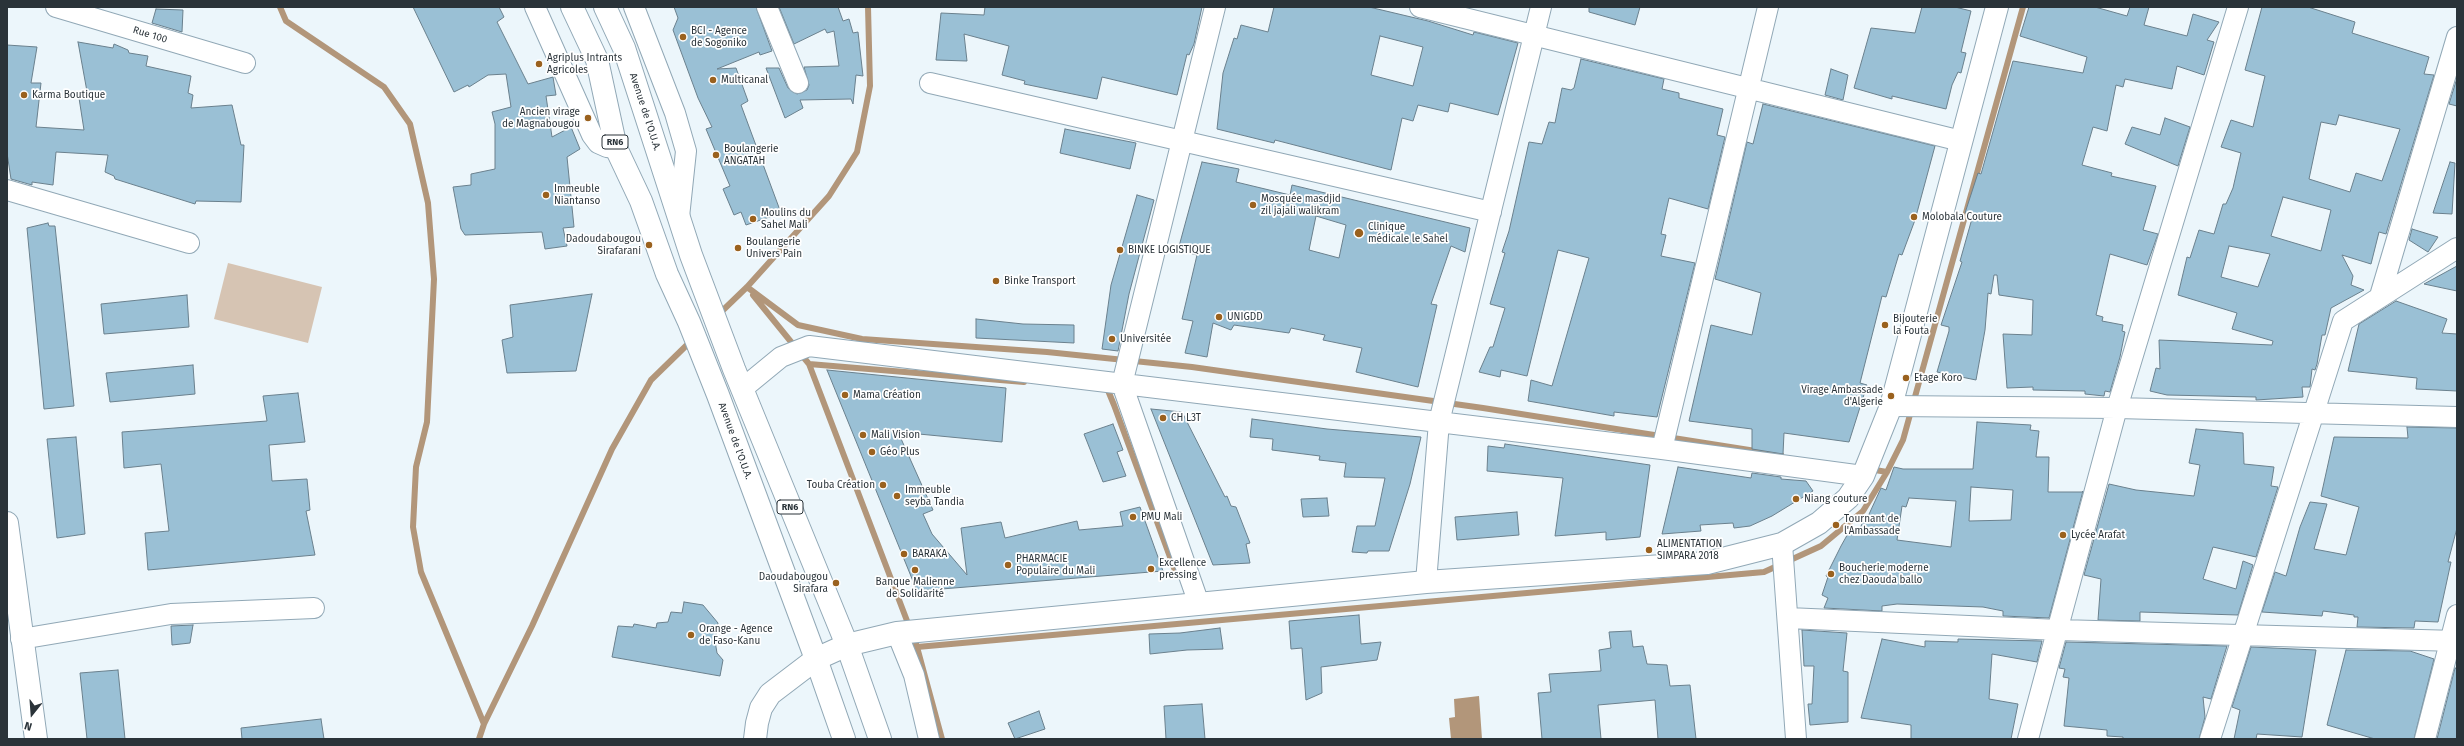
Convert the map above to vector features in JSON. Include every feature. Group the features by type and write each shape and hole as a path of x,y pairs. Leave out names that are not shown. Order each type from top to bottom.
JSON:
{"main road":[{"name":"Avenue de l'O.U.A.","path":"572,7 597,60 616,148 641,201 667,274 689,322 718,395 816,659 844,739"},
{"name":"Avenue de l'O.U.A.","path":"605,7 624,48 691,255 734,369 847,645 880,739"},
{"path":"755,739 757,722 761,708 770,694 816,659 847,645 897,633 1426,582 1707,563 1782,544 1819,523 1848,498 1862,476 1891,406 1997,7"},
{"path":"7,523 16,629 36,739"}],"street":[{"name":"Rue 100","path":"56,7 245,63"},
{"path":"535,7 592,136 598,143 606,147 616,148"},
{"name":"Avenue de l'O.U.A.","path":"634,7 675,113 686,151 679,219"},
{"path":"767,7 798,83"},
{"path":"1199,604 1122,384 1216,7"},
{"path":"1420,7 1749,87 1961,141"},
{"path":"1426,582 1439,422 1541,7"},
{"path":"1662,449 1768,7"},
{"path":"2028,739 2059,630 2117,408 2238,7"},
{"path":"2380,296 2457,37"},
{"path":"930,83 1490,212"},
{"path":"7,190 188,243"},
{"path":"2210,739 2344,320 2457,248"},
{"path":"742,389 781,357 809,346 1662,449 1862,476"},
{"path":"1891,406 2117,408 2457,417"},
{"path":"1782,544 1796,739"},
{"path":"16,629 171,614 314,608"},
{"path":"2425,739 2454,641 2457,615"},
{"path":"1788,618 2059,630 2454,641"},
{"path":"897,633 914,675 929,739"}],"shaded area":[{"path":"228,263 322,287 308,343 214,319"},
{"path":"1479,696 1482,739 1451,739 1449,718 1455,717 1454,699"}],"building":[{"path":"413,7 499,7 504,17 497,22 528,84 553,77 556,95 546,96 552,137 571,127 580,149 567,157 574,227 563,228 567,246 545,249 542,232 465,235 461,229 453,187 471,185 471,174 495,169 495,124 492,112 511,107 506,74 488,75 469,87 468,85 454,92"},
{"path":"674,7 756,7 772,51 760,55 759,52 717,69 736,68 748,101 741,105 781,213 746,225 741,212 734,215 723,189 730,186 706,129 712,127 698,98 673,30 678,18"},
{"path":"779,7 838,7 843,21 849,19 853,33 858,32 863,76 856,75 853,104 851,99 800,100 803,108 785,118 766,68 779,68 788,88 797,94 807,90 809,85 804,67 839,66 834,31 827,33 825,29 794,44"},
{"path":"985,7 1202,7 1194,44 1189,55 1187,54 1177,95 1102,77 1097,99 1024,84 1025,81 1002,75 1009,46 964,34 967,61 936,60 941,13 984,15"},
{"path":"1274,7 1369,7 1428,21 1473,35 1474,32 1518,43 1498,115 1450,103 1448,112 1418,105 1413,121 1402,118 1391,170 1275,140 1274,143 1217,129 1223,73 1234,38 1237,39 1241,25 1268,32","holes":["1380,36 1423,47 1413,86 1371,75"]},
{"path":"1589,7 1640,7 1635,25 1589,12"},
{"path":"1922,7 1955,7 1971,11 1961,52 1966,53 1961,73 1958,72 1952,85 1946,109 1892,96 1892,99 1854,88 1871,28 1915,33"},
{"path":"2029,7 2095,7 2127,16 2130,7 2149,7 2144,25 2187,36 2193,14 2219,22 2207,40 2214,42 2204,75 2177,66 2172,89 2125,79 2123,87 2116,85 2107,131 2093,127 2082,165 2112,173 2111,176 2156,186 2143,230 2158,234 2147,265 2110,254 2096,315 2103,317 2102,321 2123,325 2122,331 2125,332 2120,357 2110,392 2105,391 2104,396 2085,394 2085,391 2033,390 2033,387 2007,388 2003,334 2032,335 2033,300 1999,295 1997,275 1994,275 1991,294 1988,293 1985,330 1976,380 1937,372 1949,331 1949,327 1941,325 1962,262 1960,261 1973,215 1965,213 1978,173 1981,174 2013,61 2083,73 2087,57 2020,36"},
{"path":"2262,7 2308,7 2355,22 2352,33 2429,57 2424,74 2434,75 2386,234 2379,232 2371,264 2342,255 2353,276 2351,285 2364,290 2331,308 2325,335 2322,335 2317,364 2315,370 2312,369 2310,387 2302,387 2303,397 2256,400 2256,397 2167,395 2150,391 2156,368 2160,369 2159,340 2272,345 2273,341 2232,329 2237,313 2178,295 2187,257 2190,258 2199,230 2214,234 2223,204 2226,204 2233,188 2241,153 2221,147 2231,120 2253,127 2265,76 2245,70","holes":["2339,115 2400,129 2382,181 2356,173 2350,192 2309,179 2321,122 2336,125","2283,197 2331,210 2321,251 2271,236","2229,246 2270,254 2258,287 2221,277"]},
{"path":"156,9 183,10 182,32 152,23"},
{"path":"78,42 113,48 114,44 128,50 129,53 148,56 146,66 191,76 188,93 193,95 191,108 232,105 241,145 244,145 241,202 196,201 195,204 115,179 114,176 105,172 108,155 56,152 53,185 32,182 32,185 11,179 7,153 7,45 37,47 31,83 41,83 36,127 84,130 79,98 88,97"},
{"path":"1581,59 1664,79 1662,89 1679,93 1679,98 1723,109 1717,135 1725,137 1708,209 1669,198 1661,234 1666,235 1661,256 1695,263 1657,417 1614,412 1614,416 1528,401 1531,380 1552,386 1589,258 1558,250 1527,376 1501,370 1500,377 1479,372 1490,347 1493,347 1505,308 1490,304 1505,253 1502,252 1509,231 1529,142 1542,144 1549,122 1555,123 1562,88 1571,90 1574,88"},
{"path":"1831,69 1848,75 1843,100 1825,95"},
{"path":"2457,78 2457,106 2449,104"},
{"path":"1763,104 1935,146 1915,220 1902,255 1899,254 1886,297 1882,296 1860,383 1867,385 1849,442 1784,433 1783,454 1752,449 1752,429 1689,421 1711,325 1752,335 1761,293 1715,279 1747,142 1753,144"},
{"path":"2165,118 2190,127 2178,166 2125,144 2132,127 2160,135"},
{"path":"1065,129 1136,143 1130,169 1060,153"},
{"path":"1202,162 1239,169 1236,182 1290,195 1292,185 1470,228 1465,252 1451,246 1431,304 1437,305 1418,387 1356,372 1362,348 1323,340 1325,335 1291,328 1289,333 1234,325 1231,330 1213,323 1207,357 1185,353 1193,321 1182,319 1197,255 1178,250","holes":["1316,216 1346,225 1339,258 1309,250"]},
{"path":"2450,162 2455,163 2452,214 2433,213"},
{"path":"1137,195 1154,200 1129,294 1118,351 1102,349 1111,285"},
{"path":"48,223 49,226 55,226 74,406 44,409 27,228"},
{"path":"2412,229 2438,237 2428,252 2409,240"},
{"path":"2457,266 2457,291 2424,284"},
{"path":"592,294 576,371 507,373 502,340 513,337 510,305"},
{"path":"187,295 189,327 104,334 101,304"},
{"path":"2396,301 2447,319 2442,333 2457,334 2457,391 2416,389 2417,378 2348,371 2359,324"},
{"path":"976,319 1023,324 1074,325 1074,343 976,338"},
{"path":"193,365 195,394 110,402 106,373"},
{"name":"Immeuble seyba Tandia","path":"827,370 1006,388 1002,442 898,432 933,510 923,514 932,534 967,575 961,528 1001,522 1005,538 1077,521 1079,530 1123,526 1120,512 1140,507 1163,571 917,591"},
{"path":"298,393 305,442 269,445 272,481 307,479 310,510 306,511 315,555 148,570 145,533 169,531 161,464 124,468 122,432 267,421 263,396"},
{"path":"1151,409 1182,412 1225,497 1227,496 1231,506 1236,507 1250,543 1246,544 1250,563 1213,565"},
{"path":"1252,419 1327,429 1421,437 1410,484 1389,551 1368,551 1367,553 1352,552 1357,526 1375,526 1385,478 1344,477 1346,463 1319,460 1320,456 1272,450 1273,439 1250,437"},
{"path":"1977,422 2031,425 2030,430 2039,431 2036,457 2049,457 2048,492 2083,491 2049,618 2003,616 2003,611 1983,607 1897,604 1882,606 1882,611 1824,608 1828,598 1822,595 1828,577 1826,576 1850,530 1858,532 1863,522 1865,523 1881,488 1886,490 1894,467 1903,469 1973,469","holes":["1971,487 2013,490 2011,520 1969,521","1909,498 1956,501 1951,547 1897,540 1902,506 1906,507"]},
{"path":"1113,424 1123,450 1117,452 1126,476 1103,482 1084,434"},
{"path":"2407,427 2457,428 2457,528 2448,562 2451,562 2438,622 2415,621 2414,628 2357,627 2358,617 2354,617 2354,615 2323,611 2322,616 2262,612 2275,572 2286,576 2300,527 2310,502 2327,504 2314,549 2346,555 2359,507 2321,496 2334,437 2408,438"},
{"path":"2196,429 2243,433 2244,464 2274,467 2271,486 2278,487 2256,557 2213,547 2203,579 2236,589 2243,561 2253,565 2238,615 2140,612 2140,621 2098,620 2101,579 2084,575 2109,484 2136,490 2194,496 2200,465 2189,463"},
{"path":"76,437 85,534 57,538 47,439"},
{"path":"1505,444 1650,465 1640,537 1606,540 1606,532 1555,536 1563,478 1487,471 1488,446 1504,448"},
{"path":"1678,467 1751,478 1752,473 1781,477 1781,479 1806,481 1813,491 1772,516 1750,526 1734,528 1733,523 1700,525 1701,531 1662,534"},
{"path":"1327,498 1329,516 1303,517 1301,499"},
{"path":"1517,512 1519,535 1457,540 1455,517"},
{"path":"684,602 703,605 718,623 715,641 717,653 723,660 720,676 612,657 618,626 633,627 634,624 656,628 657,623 668,622 671,612 682,613"},
{"path":"1359,615 1361,644 1381,642 1377,660 1321,667 1322,693 1306,700 1302,648 1291,649 1289,621"},
{"path":"193,625 190,643 172,645 171,626"},
{"path":"1220,628 1223,649 1187,650 1150,654 1149,634 1180,633"},
{"path":"1802,630 1847,633 1843,671 1848,672 1848,722 1810,725 1808,704 1812,704 1814,666 1804,666"},
{"path":"1631,631 1633,647 1643,646 1647,664 1667,665 1670,686 1690,685 1696,739 1658,739 1655,700 1598,705 1601,739 1542,739 1538,693 1551,692 1549,674 1601,671 1599,650 1611,648 1609,632"},
{"path":"1882,639 1925,647 1925,641 1958,642 1958,639 2042,641 2037,662 1992,654 1989,699 2018,704 2011,739 1911,739 1911,725 1861,718"},
{"path":"2066,642 2227,646 2211,699 2203,697 2205,717 2199,739 2123,739 2123,737 2107,736 2107,730 2064,726 2069,678 2063,677 2065,669 2059,668"},
{"path":"2251,647 2316,650 2302,737 2257,734 2256,739 2234,739 2240,710 2232,707"},
{"path":"2346,650 2410,651 2434,659 2414,739 2375,739 2327,725"},
{"path":"2455,668 2457,669 2457,739 2437,739"},
{"path":"118,670 125,739 87,739 80,673"},
{"path":"1202,704 1205,739 1166,739 1164,706"},
{"path":"1039,711 1045,729 1015,739 1008,723"},
{"path":"321,719 324,739 242,739 241,728"}],"waterway":[{"path":"280,7 286,21 384,87 410,124 428,203 434,279 427,422 416,467 413,527 421,572 484,724 479,739"},
{"path":"719,314 747,287 829,196 857,152 870,86 868,7"},
{"path":"917,647 1764,572 1821,546 1863,511 1887,472 1903,440 2023,7"},
{"path":"747,287 798,325 862,339 1047,352 1192,367 1483,408 1781,455"},
{"path":"753,295 809,364 1024,382"},
{"path":"484,724 532,626 612,449 651,380 692,340"},
{"path":"809,364 917,647 942,739"},
{"path":"1103,388 1107,388 1114,405 1177,576"},
{"path":"1869,469 1887,472"}],"place":[{"name":"BCI - Agence de Sogoniko","path":"683,37"},
{"name":"Agriplus Intrants Agricoles","path":"539,64"},
{"name":"Multicanal","path":"713,80"},
{"name":"Karma Boutique","path":"24,95"},
{"name":"Ancien virage de Magnabougou","path":"588,118"},
{"name":"Boulangerie ANGATAH","path":"716,155"},
{"name":"Immeuble Niantanso","path":"546,195"},
{"name":"Mosquée masdjid zil jajali walikram","path":"1253,205"},
{"name":"Molobala Couture","path":"1914,217"},
{"name":"Moulins du Sahel Mali","path":"753,219"},
{"name":"Clinique médicale le Sahel","path":"1359,233"},
{"name":"Dadoudabougou Sirafarani","path":"649,245"},
{"name":"Boulangerie Univers Pain","path":"738,248"},
{"name":"BINKE LOGISTIQUE","path":"1120,250"},
{"name":"Binke Transport","path":"996,281"},
{"name":"UNIGDD","path":"1219,317"},
{"name":"Bijouterie la Fouta","path":"1885,325"},
{"name":"Universitée","path":"1112,339"},
{"name":"Etage Koro","path":"1906,378"},
{"name":"Mama Création","path":"845,395"},
{"name":"Virage Ambassade d'Algerie","path":"1891,396"},
{"name":"CH L3T","path":"1163,418"},
{"name":"Mali Vision","path":"863,435"},
{"name":"Géo Plus","path":"872,452"},
{"name":"Touba Création","path":"883,485"},
{"name":"Immeuble seyba Tandia","path":"897,496"},
{"name":"Niang couture","path":"1796,499"},
{"name":"PMU Mali","path":"1133,517"},
{"name":"Tournant de l'Ambassade","path":"1836,525"},
{"name":"Lycée Arafat","path":"2063,535"},
{"name":"ALIMENTATION SIMPARA 2018","path":"1649,550"},
{"name":"BARAKA","path":"904,554"},
{"name":"PHARMACIE Populaire du Mali","path":"1008,565"},
{"name":"Excellence pressing","path":"1151,569"},
{"name":"Banque Malienne de Solidarité","path":"915,570"},
{"name":"Boucherie moderne chez Daouda ballo","path":"1831,574"},
{"name":"Daoudabougou Sirafara","path":"836,583"},
{"name":"Orange - Agence de Faso-Kanu","path":"691,635"}]}
